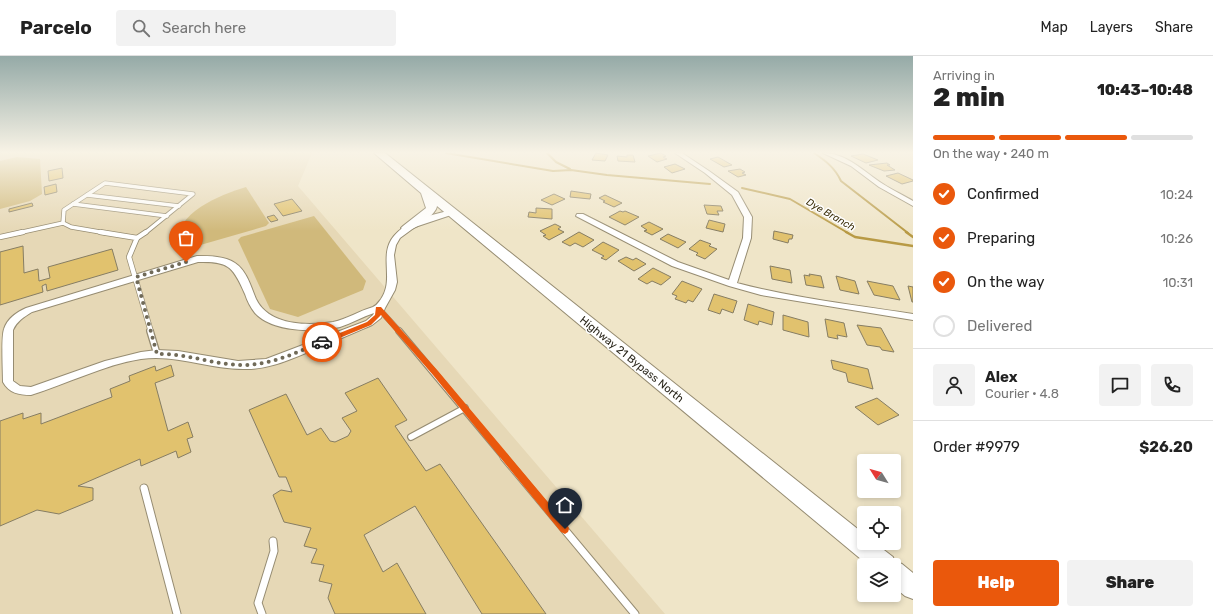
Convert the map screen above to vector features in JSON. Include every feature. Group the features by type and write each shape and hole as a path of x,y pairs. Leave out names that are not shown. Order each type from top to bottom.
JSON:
{"main road":[{"name":"Highway 21 Bypass North","path":"411,179 876,558"},
{"path":"407,228 431,210 432,207 426,191"},
{"path":"901,578 913,588"}],"street":[{"path":"717,179 735,194 748,217 747,238 732,284"},
{"path":"872,179 881,186 913,204"},
{"path":"379,308 333,325 300,326 282,324 268,318 258,310 236,267 229,263 210,258 186,262 29,310 20,315 11,323 8,330 8,382 18,391 31,391 128,358 157,354 182,355 238,365 262,364 275,361 369,323 378,316 379,308 386,299 391,288 389,256 391,246 397,237 407,228 452,212"},
{"path":"580,216 675,264 732,284 762,292 912,318"}],"lane":[{"path":"63,223 64,210 106,183 193,194 151,229 137,238 129,257 157,354"},
{"path":"87,195 179,206"},
{"path":"73,204 167,216"},
{"path":"0,237 63,223 71,227 137,238"},
{"path":"379,308 465,408 635,614"},
{"path":"411,437 465,408"},
{"path":"144,488 177,614"},
{"path":"262,614 258,603 274,551 273,541"}],"shaded area":[{"path":"0,179 301,179 298,186 665,614 0,614"},
{"path":"0,179 41,179 42,194 30,201 0,209"},
{"path":"246,187 269,223 266,226 176,252 176,239 181,227 188,217 210,202"},
{"path":"314,216 366,281 363,290 298,317 270,309 238,240 241,237"}],"building":[{"path":"892,179 913,180 913,181 902,184"},
{"path":"56,184 57,192 45,195 44,187"},
{"path":"571,191 591,194 590,199 570,197"},
{"path":"554,194 565,199 552,205 541,200"},
{"path":"605,195 622,203 614,207 603,202 605,201 599,198"},
{"path":"292,199 302,211 283,216 274,204"},
{"path":"32,203 33,206 9,212 9,209"},
{"path":"704,205 721,206 723,211 717,211 719,215 707,214"},
{"path":"536,208 552,209 552,219 528,217 529,212 536,213"},
{"path":"620,211 625,211 639,217 625,225 609,217"},
{"path":"274,215 278,220 271,222 267,217"},
{"path":"709,220 725,224 723,232 706,228"},
{"path":"649,222 663,229 652,235 644,231 647,230 641,226"},
{"path":"555,224 561,227 558,229 564,232 549,240 543,236 546,235 540,231"},
{"path":"774,231 793,235 792,239 789,239 788,243 773,239"},
{"path":"579,232 594,240 583,247 575,243 570,246 562,242"},
{"path":"668,234 686,242 678,248 660,239"},
{"path":"700,240 711,244 709,246 717,249 705,259 696,255 698,253 689,249"},
{"path":"603,242 619,250 606,260 601,258 604,256 592,250"},
{"path":"23,246 24,273 38,269 39,281 50,278 48,267 112,249 118,270 47,291 46,284 42,286 43,292 0,305 0,252"},
{"path":"626,257 633,260 636,258 646,264 634,271 618,261"},
{"path":"770,266 790,270 792,283 772,279"},
{"path":"653,268 671,277 661,285 652,281 647,284 638,279"},
{"path":"809,274 821,276 824,288 806,285 804,275 810,276"},
{"path":"836,276 855,281 859,294 840,290"},
{"path":"682,281 702,289 693,302 688,300 686,303 675,299 677,296 672,294"},
{"path":"867,281 893,286 900,300 874,295"},
{"path":"908,286 913,287 913,302 912,302"},
{"path":"714,294 737,301 733,313 722,309 720,314 708,310"},
{"path":"748,304 774,312 772,325 759,321 758,325 744,320"},
{"path":"783,315 808,322 809,337 783,330"},
{"path":"825,319 844,323 847,337 837,335 838,339 828,337"},
{"path":"857,325 881,328 894,352 882,350 880,347 867,345"},
{"path":"831,360 868,369 873,389 848,382 846,373 833,369"},
{"path":"171,365 174,376 155,383 168,431 188,422 193,437 187,439 191,452 178,458 176,451 141,466 140,459 78,486 93,488 93,500 59,514 37,510 0,526 0,421 23,413 23,419 41,413 41,424 112,397 110,389 130,381 129,376 155,366 156,371"},
{"path":"378,378 407,420 395,426 426,471 440,464 546,614 482,614 415,506 364,535 383,572 397,563 426,614 335,614 328,598 332,584 319,581 324,565 311,563 317,549 304,546 311,528 284,522 273,495 281,490 292,492 286,477 279,477 249,410 286,394 307,435 321,428 330,441 335,442 348,436 351,431 342,418 357,411 345,393"},
{"path":"877,398 899,415 878,425 855,407"}],"waterway":[{"name":"Dye Branch","path":"653,179 710,184"},
{"path":"840,179 908,233"},
{"name":"Dye Branch","path":"742,188 790,199 848,233"},
{"name":"Dye Branch","path":"846,232 855,237 913,246"},
{"path":"906,232 913,237"}],"way so far":[{"path":"186,262 136,277 157,354 179,355 238,365 262,364 275,361 322,342"}],"route":[{"path":"322,342 369,323 378,316 379,308 565,529"}]}
